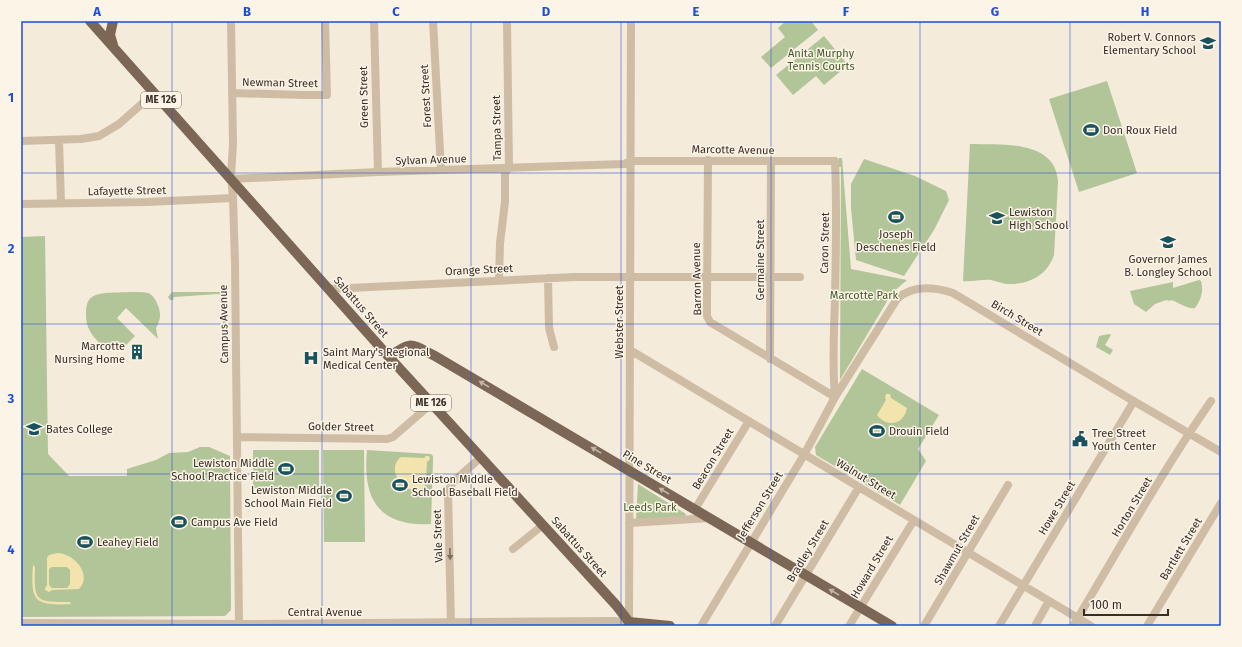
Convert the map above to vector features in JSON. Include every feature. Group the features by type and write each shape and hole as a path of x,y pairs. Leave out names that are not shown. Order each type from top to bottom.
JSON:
{"main road":[{"name":"Sabattus Street","path":"90,21 389,358 543,525 630,624"},
{"path":"113,21 110,35 116,50"},
{"name":"Pine Street","path":"389,358 403,346 409,345 436,356 892,626"},
{"path":"630,624 670,626"}],"street":[{"name":"Campus Avenue","path":"231,21 233,150 231,179 233,198 239,625"},
{"name":"Newman Street","path":"232,93 304,95 327,94 325,21"},
{"name":"Green Street","path":"374,21 378,172"},
{"name":"Forest Street","path":"433,21 441,170"},
{"name":"Tampa Street","path":"499,280 500,243 505,202 505,173 509,168 507,21"},
{"name":"Webster Street","path":"630,624 631,21"},
{"path":"21,141 81,139 99,136 119,124 154,93"},
{"path":"59,140 61,203"},
{"name":"Barron Avenue","path":"708,160 708,316 710,322 835,397"},
{"name":"Sylvan Avenue","path":"231,179 378,172 624,164 630,161"},
{"name":"Marcotte Avenue","path":"630,161 835,161"},
{"name":"Germaine Street","path":"770,359 771,161"},
{"name":"Caron Street","path":"835,161 837,230 834,345 835,397"},
{"name":"Lafayette Street","path":"21,204 147,202 233,198"},
{"name":"Orange Street","path":"329,289 548,278 708,276 800,277"},
{"path":"548,278 548,328 554,347"},
{"name":"Birch Street","path":"835,397 897,299 908,291 931,288 943,290 960,297 1221,452"},
{"name":"Walnut Street","path":"630,350 1091,626"},
{"name":"Jefferson Street","path":"701,626 804,455 835,397"},
{"name":"Howe Street","path":"999,626 1134,401"},
{"name":"Horton Street","path":"1073,626 1189,433 1212,401"},
{"name":"Golder Street","path":"237,437 387,439 393,437 432,404"},
{"name":"Beacon Street","path":"696,509 749,421"},
{"name":"Vale Street","path":"451,624 448,491 453,482 480,458"},
{"name":"Shawmut Street","path":"924,626 1008,485"},
{"name":"Bradley Street","path":"775,626 859,487"},
{"name":"Bartlett Street","path":"1147,626 1221,503"},
{"path":"629,523 710,518"},
{"name":"Howard Street","path":"849,626 914,520"},
{"path":"513,549 543,525"},
{"path":"1035,626 1049,601"},
{"name":"Central Avenue","path":"21,623 239,625 451,624 612,621 630,624"}],"green space":[{"name":"Anita Murphy Tennis Courts","path":"786,21 811,21 818,30 771,68 761,57 785,37 778,28"},
{"name":"Anita Murphy Tennis Courts","path":"824,36 848,65 824,85 816,76 793,95 776,75"},
{"name":"Don Roux Field","path":"1107,81 1137,173 1079,192 1049,99"},
{"path":"970,144 996,144 1024,147 1037,151 1048,158 1055,168 1058,182 1054,255 1047,269 1036,278 1014,284 1006,284 991,280 963,281"},
{"name":"Marcotte Park","path":"839,158 842,158 851,269 907,280 892,293 840,380 841,167 839,167"},
{"name":"Joseph Deschenes Field","path":"864,159 915,176 946,191 949,200 934,230 904,276 856,260 851,208 851,184"},
{"name":"Bates College","path":"45,236 48,454 69,476 127,476 127,469 156,460 169,453 188,452 200,447 209,447 230,456 231,610 225,616 21,617 21,237"},
{"path":"1199,280 1201,281 1202,285 1202,292 1199,302 1195,308 1187,307 1171,300 1166,300 1155,304 1146,312 1134,304 1130,291 1173,282 1173,288"},
{"path":"139,292 152,295 160,311 160,318 156,328 158,339 126,308 117,318 135,336 124,347 119,342 109,352 92,334 87,325 86,318 86,310 90,299 95,295 105,293"},
{"path":"172,292 223,292 226,294 226,326 223,326 222,296 218,294 174,297 173,300 170,300 168,297"},
{"path":"1111,335 1105,345 1113,350 1110,355 1096,347 1099,336"},
{"name":"Drouin Field","path":"862,369 939,415 918,449 926,461 900,505 816,455 815,447"},
{"name":"Lewiston Middle School Practice Field","path":"253,450 319,450 319,489 253,488"},
{"name":"Lewiston Middle School Main Field","path":"323,450 364,450 365,542 324,542"},
{"name":"Lewiston Middle School Baseball Field","path":"367,450 431,454 433,456 431,524 413,524 398,521 387,515 378,506 371,496 368,483 366,467"},
{"name":"Leeds Park","path":"638,484 686,514 684,517 636,520"}],"sand":[{"path":"886,394 890,394 891,398 907,408 902,418 895,423 885,422 877,415 886,400"},
{"path":"429,456 430,459 427,462 426,481 424,487 417,490 404,486 396,475 396,463 401,457 424,458"},
{"path":"57,553 63,554 70,557 80,566 84,577 83,583 79,589 52,590 49,592 45,590 47,585 47,558 49,555","holes":["52,567 67,567 70,570 70,584 67,588 52,588 49,585 49,569"]},
{"path":"33,565 35,567 36,593 39,598 50,601 70,602 71,604 49,604 37,599 34,594 33,587"}],"place":[{"name":"Robert V. Connors Elementary School","path":"1208,43"},
{"name":"Don Roux Field","path":"1091,130"},
{"name":"Joseph Deschenes Field","path":"896,217"},
{"name":"Lewiston High School","path":"997,218"},
{"name":"Governor James B. Longley School","path":"1168,242"},
{"name":"Marcotte Nursing Home","path":"137,352"},
{"name":"Saint Mary's Regional Medical Center","path":"311,358"},
{"name":"Bates College","path":"34,429"},
{"name":"Drouin Field","path":"877,431"},
{"name":"Tree Street Youth Center","path":"1080,439"},
{"name":"Lewiston Middle School Practice Field","path":"286,469"},
{"name":"Lewiston Middle School Baseball Field","path":"400,485"},
{"name":"Lewiston Middle School Main Field","path":"344,496"},
{"name":"Campus Ave Field","path":"179,522"},
{"name":"Leahey Field","path":"85,542"}]}
